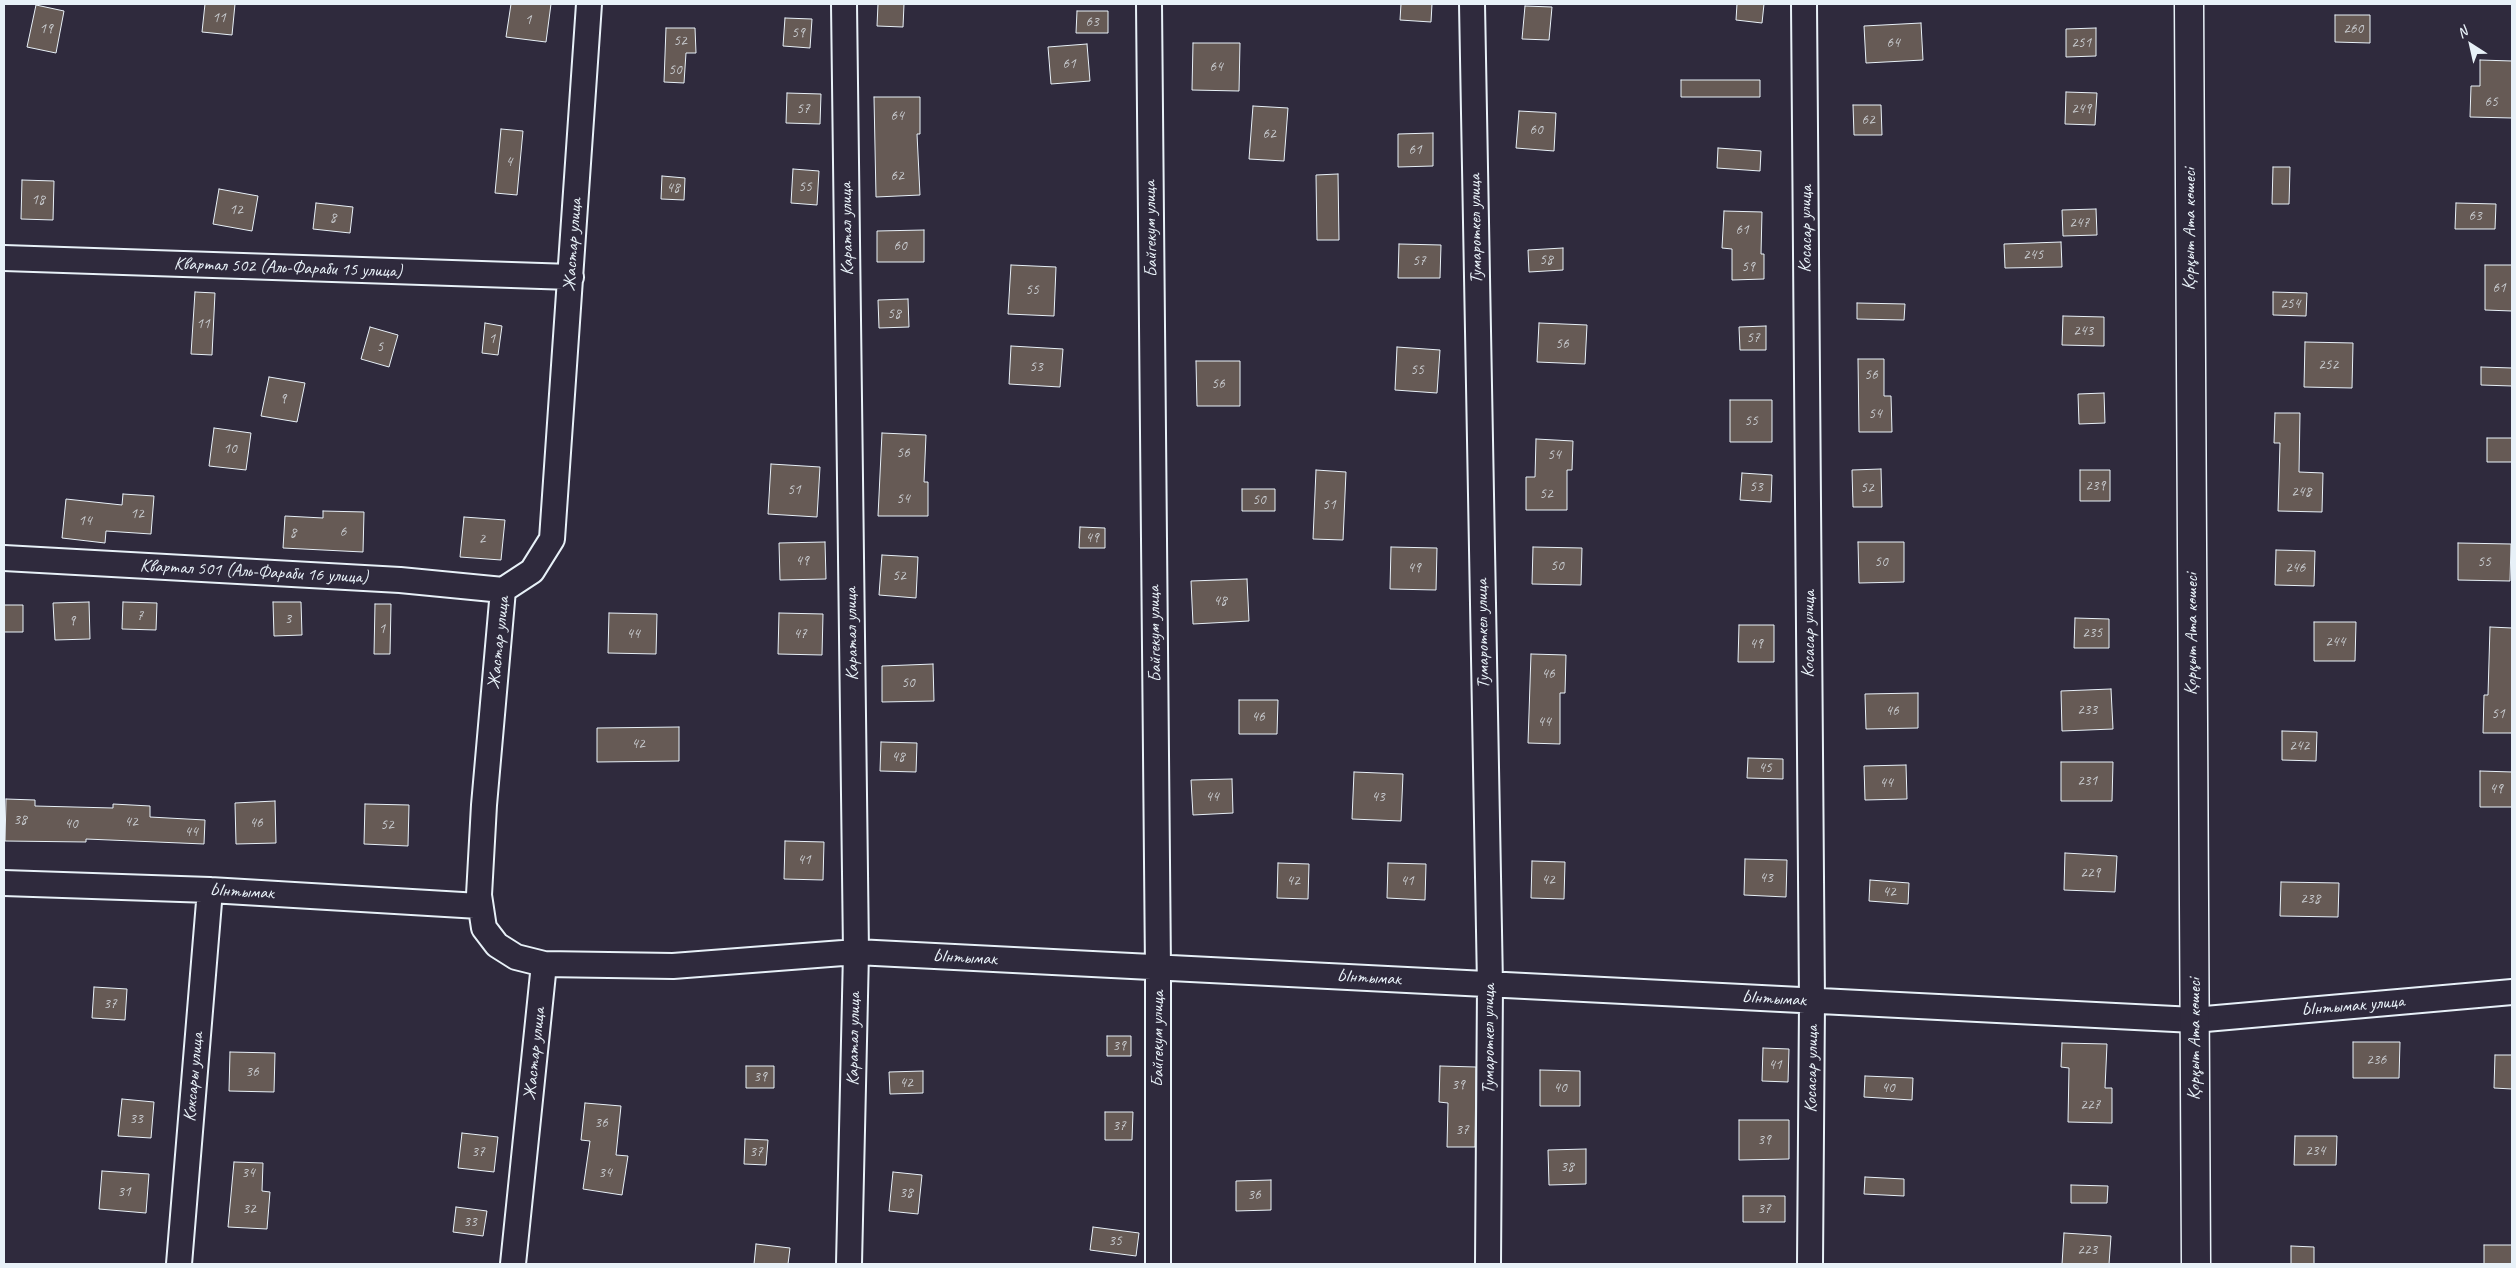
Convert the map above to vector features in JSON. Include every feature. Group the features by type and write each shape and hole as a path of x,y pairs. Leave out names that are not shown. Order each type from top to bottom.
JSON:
{"main road":[{"name":"Қорқыт Ата көшесі","path":"2189,4 2196,1264"}],"street":[{"name":"Жастар улица","path":"513,1264 544,964 516,957 497,945 484,928 480,906 484,805 503,590 532,571 552,539 572,277 589,4"},
{"name":"Каратал улица","path":"844,4 856,952 849,1264"},
{"name":"Байгекум улица","path":"1149,4 1158,968 1158,1264"},
{"name":"Тумароткел улица","path":"1472,4 1490,985 1488,1264"},
{"name":"Косасар улица","path":"1804,4 1812,1001 1810,1264"},
{"name":"Квартал 502 (Аль-Фараби 15 улица)","path":"4,258 572,277"},
{"name":"Квартал 501 (Аль-Фараби 16 улица)","path":"4,558 400,580 503,590"},
{"name":"Ынтымак","path":"4,883 210,890 480,906"},
{"name":"Коксары улица","path":"178,1264 210,890"},
{"name":"Ынтымак","path":"544,964 673,966 856,952 2194,1020"},
{"name":"Ынтымак улица","path":"2194,1020 2512,992"}],"building":[{"path":"205,4 235,4 232,35 202,32"},
{"path":"511,4 551,4 546,42 506,37"},
{"path":"878,4 904,4 903,27 877,26"},
{"path":"1401,4 1432,4 1431,22 1400,20"},
{"path":"1737,4 1764,4 1762,23 1736,20"},
{"path":"36,5 64,11 56,53 27,47"},
{"path":"1525,6 1552,7 1549,40 1522,39"},
{"path":"1077,11 1108,11 1108,33 1076,33"},
{"path":"2335,15 2370,15 2370,43 2335,42"},
{"path":"785,18 812,19 810,48 783,46"},
{"path":"1921,23 1923,60 1866,63 1864,26"},
{"path":"666,28 695,28 696,53 686,53 684,83 664,82"},
{"path":"2096,28 2096,56 2066,57 2066,29"},
{"path":"1193,43 1240,43 1239,91 1192,90"},
{"path":"1087,44 1090,81 1051,84 1048,47"},
{"path":"2480,60 2512,61 2512,118 2470,117 2471,86 2480,86"},
{"path":"1681,80 1760,80 1760,97 1681,97"},
{"path":"2066,92 2097,93 2095,125 2065,124"},
{"path":"787,93 821,94 820,124 786,123"},
{"path":"874,97 920,97 920,134 917,134 920,195 876,197"},
{"path":"1853,105 1881,105 1882,135 1854,135"},
{"path":"1253,106 1288,108 1284,161 1249,159"},
{"path":"1519,111 1556,113 1554,151 1516,148"},
{"path":"501,129 523,131 517,195 495,193"},
{"path":"1433,133 1433,166 1398,167 1398,134"},
{"path":"1718,148 1761,151 1760,171 1717,168"},
{"path":"2273,167 2290,167 2289,204 2272,204"},
{"path":"793,169 819,171 817,205 791,203"},
{"path":"1338,174 1339,240 1317,240 1316,175"},
{"path":"662,176 685,178 684,200 661,199"},
{"path":"22,180 54,181 53,220 21,219"},
{"path":"219,189 258,196 252,231 213,224"},
{"path":"316,203 353,207 350,233 313,229"},
{"path":"2456,203 2496,204 2495,229 2455,229"},
{"path":"2096,209 2097,235 2063,236 2062,210"},
{"path":"1724,211 1762,212 1761,254 1764,254 1764,279 1732,280 1732,249 1722,248"},
{"path":"924,230 924,262 877,262 877,231"},
{"path":"2061,242 2062,267 2005,268 2004,244"},
{"path":"1399,244 1441,245 1440,278 1398,278"},
{"path":"1563,248 1563,270 1529,272 1528,250"},
{"path":"1011,265 1056,267 1054,316 1008,314"},
{"path":"2485,265 2512,265 2512,311 2485,310"},
{"path":"195,292 215,293 212,355 191,354"},
{"path":"2273,292 2307,293 2306,316 2273,315"},
{"path":"908,299 909,327 879,328 878,300"},
{"path":"1857,303 1905,304 1904,320 1857,319"},
{"path":"2063,316 2104,317 2104,346 2062,345"},
{"path":"485,323 502,326 498,355 482,353"},
{"path":"1539,323 1587,325 1585,364 1537,362"},
{"path":"1766,326 1766,350 1740,350 1739,327"},
{"path":"370,327 398,335 389,367 361,359"},
{"path":"2305,342 2353,343 2352,388 2304,387"},
{"path":"1011,346 1063,349 1060,387 1009,384"},
{"path":"1397,347 1440,350 1437,393 1395,390"},
{"path":"1858,359 1884,359 1884,396 1891,396 1892,432 1859,432"},
{"path":"1196,361 1240,361 1240,406 1197,406"},
{"path":"2481,367 2512,368 2512,386 2481,385"},
{"path":"269,377 305,383 297,422 261,416"},
{"path":"2104,393 2105,423 2079,424 2078,394"},
{"path":"1730,400 1772,400 1772,442 1730,442"},
{"path":"2275,413 2300,413 2299,472 2323,473 2322,512 2278,511 2280,443 2274,443"},
{"path":"214,428 251,433 246,470 209,466"},
{"path":"882,433 926,435 924,482 928,482 928,516 878,516"},
{"path":"2487,438 2512,438 2512,462 2487,462"},
{"path":"1536,439 1573,441 1572,470 1567,470 1567,510 1526,510 1526,477 1535,477"},
{"path":"771,464 820,467 817,517 768,514"},
{"path":"1881,469 1882,507 1853,507 1852,470"},
{"path":"1316,470 1346,472 1343,540 1313,539"},
{"path":"2080,470 2110,470 2110,501 2080,501"},
{"path":"1742,473 1772,475 1771,502 1740,500"},
{"path":"1242,489 1275,489 1275,511 1242,511"},
{"path":"123,494 154,496 151,534 106,531 105,543 62,538 66,499 122,505"},
{"path":"323,511 364,512 363,552 283,548 285,516 323,518"},
{"path":"464,517 505,520 501,560 460,557"},
{"path":"1080,527 1105,528 1105,548 1079,548"},
{"path":"825,542 826,579 780,580 779,543"},
{"path":"1858,542 1904,542 1904,582 1859,583"},
{"path":"2458,543 2511,544 2510,581 2458,580"},
{"path":"1391,547 1437,548 1436,590 1390,589"},
{"path":"1533,547 1582,548 1581,585 1532,584"},
{"path":"2276,550 2315,551 2314,586 2275,585"},
{"path":"882,555 918,557 916,598 879,595"},
{"path":"1247,579 1249,621 1193,624 1191,581"},
{"path":"89,602 90,639 55,640 53,603"},
{"path":"123,602 157,603 156,630 122,629"},
{"path":"273,602 301,602 302,635 274,636"},
{"path":"375,604 391,604 390,654 374,654"},
{"path":"4,605 23,605 23,632 4,632"},
{"path":"609,613 657,614 656,654 608,653"},
{"path":"779,613 823,614 822,655 778,654"},
{"path":"2075,618 2109,619 2109,648 2074,648"},
{"path":"2314,622 2356,622 2355,661 2314,661"},
{"path":"1739,625 1774,625 1774,662 1738,662"},
{"path":"2490,627 2512,628 2512,733 2483,733 2484,695 2488,695"},
{"path":"1531,654 1566,655 1565,693 1560,693 1560,744 1528,743"},
{"path":"933,664 934,701 882,702 882,666"},
{"path":"2111,689 2113,729 2062,731 2061,691"},
{"path":"1918,693 1918,728 1866,729 1865,694"},
{"path":"1239,700 1278,700 1277,734 1239,734"},
{"path":"679,727 679,761 597,762 597,728"},
{"path":"2282,731 2317,732 2316,761 2282,760"},
{"path":"881,742 917,743 916,772 880,771"},
{"path":"1748,758 1783,759 1783,779 1747,778"},
{"path":"2061,762 2113,762 2112,801 2061,801"},
{"path":"1906,765 1907,799 1865,800 1864,766"},
{"path":"2480,771 2512,772 2512,807 2480,807"},
{"path":"1354,772 1403,774 1401,821 1352,819"},
{"path":"1232,779 1233,813 1193,815 1191,780"},
{"path":"6,799 35,800 35,806 113,808 113,804 150,806 150,817 205,820 204,844 86,839 86,842 5,841"},
{"path":"275,801 276,843 236,844 235,803"},
{"path":"365,804 409,805 408,846 364,844"},
{"path":"785,841 824,842 823,880 784,879"},
{"path":"2065,853 2117,856 2115,892 2064,890"},
{"path":"1745,859 1787,860 1786,897 1744,895"},
{"path":"1532,861 1565,862 1564,899 1531,898"},
{"path":"1278,863 1309,864 1308,899 1277,898"},
{"path":"1388,863 1426,864 1425,900 1387,898"},
{"path":"1870,880 1909,883 1908,904 1869,901"},
{"path":"2281,882 2339,883 2338,917 2280,916"},
{"path":"94,987 127,989 125,1020 92,1018"},
{"path":"1107,1036 1131,1036 1131,1056 1107,1056"},
{"path":"2353,1042 2400,1042 2399,1078 2353,1078"},
{"path":"2062,1043 2107,1044 2105,1088 2112,1088 2112,1123 2068,1122 2069,1068 2061,1067"},
{"path":"1763,1048 1789,1049 1788,1082 1762,1081"},
{"path":"230,1052 275,1053 274,1092 229,1091"},
{"path":"2495,1055 2512,1055 2512,1089 2494,1088"},
{"path":"746,1066 774,1066 774,1088 746,1088"},
{"path":"1440,1066 1476,1067 1475,1147 1447,1147 1448,1103 1439,1102"},
{"path":"1540,1070 1580,1071 1580,1106 1540,1106"},
{"path":"923,1071 923,1093 890,1094 889,1072"},
{"path":"1865,1076 1913,1078 1912,1100 1864,1097"},
{"path":"122,1099 154,1102 151,1138 118,1136"},
{"path":"585,1103 621,1106 616,1155 628,1156 622,1195 583,1189 590,1141 581,1140"},
{"path":"1105,1112 1133,1112 1132,1140 1105,1140"},
{"path":"1739,1120 1789,1120 1789,1159 1739,1160"},
{"path":"462,1133 498,1137 494,1172 458,1168"},
{"path":"2295,1136 2337,1136 2336,1165 2294,1165"},
{"path":"745,1139 768,1140 766,1165 744,1164"},
{"path":"1586,1149 1586,1184 1549,1185 1548,1150"},
{"path":"234,1162 263,1163 262,1191 270,1192 267,1229 228,1227"},
{"path":"102,1171 149,1174 146,1213 99,1209"},
{"path":"893,1172 922,1175 918,1214 889,1211"},
{"path":"1865,1177 1904,1179 1904,1196 1864,1194"},
{"path":"1271,1180 1271,1210 1236,1211 1236,1181"},
{"path":"2071,1185 2108,1186 2107,1203 2071,1203"},
{"path":"1743,1196 1785,1196 1785,1222 1743,1222"},
{"path":"456,1207 487,1211 483,1236 453,1232"},
{"path":"1093,1227 1139,1233 1136,1256 1090,1250"},
{"path":"2064,1233 2111,1236 2109,1264 2062,1264"},
{"path":"756,1244 790,1248 788,1264 754,1264"},
{"path":"2484,1245 2512,1245 2512,1264 2484,1264"},
{"path":"2291,1246 2314,1247 2314,1264 2291,1264"}]}
